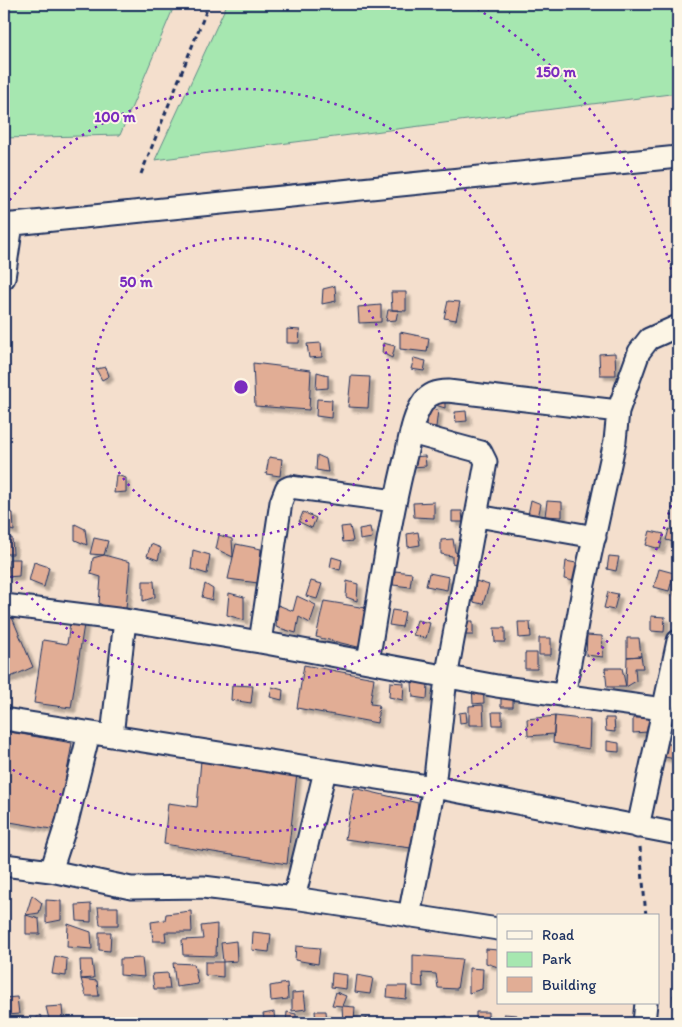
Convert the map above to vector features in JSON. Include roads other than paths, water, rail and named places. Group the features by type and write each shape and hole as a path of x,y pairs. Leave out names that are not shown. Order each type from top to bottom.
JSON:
{"street":[{"path":"4,278 8,225 678,156"},
{"path":"564,696 615,441 618,411 639,352 649,339 678,326"},
{"path":"368,661 395,501 411,433 418,410 425,399 438,392 618,411"},
{"path":"409,916 434,787 446,678 478,516 486,462 484,454 411,433"},
{"path":"260,642 281,502 286,490 290,487 395,501"},
{"path":"478,516 595,538"},
{"path":"4,605 125,620 368,661 446,678 663,709"},
{"path":"112,736 125,620"},
{"path":"638,827 678,641"},
{"path":"4,719 434,787 678,834"},
{"path":"52,871 67,822 89,732"},
{"path":"294,898 325,771"},
{"path":"4,865 52,871 131,888 203,887 294,898 497,929"},
{"path":"644,1023 646,1004"}]}
